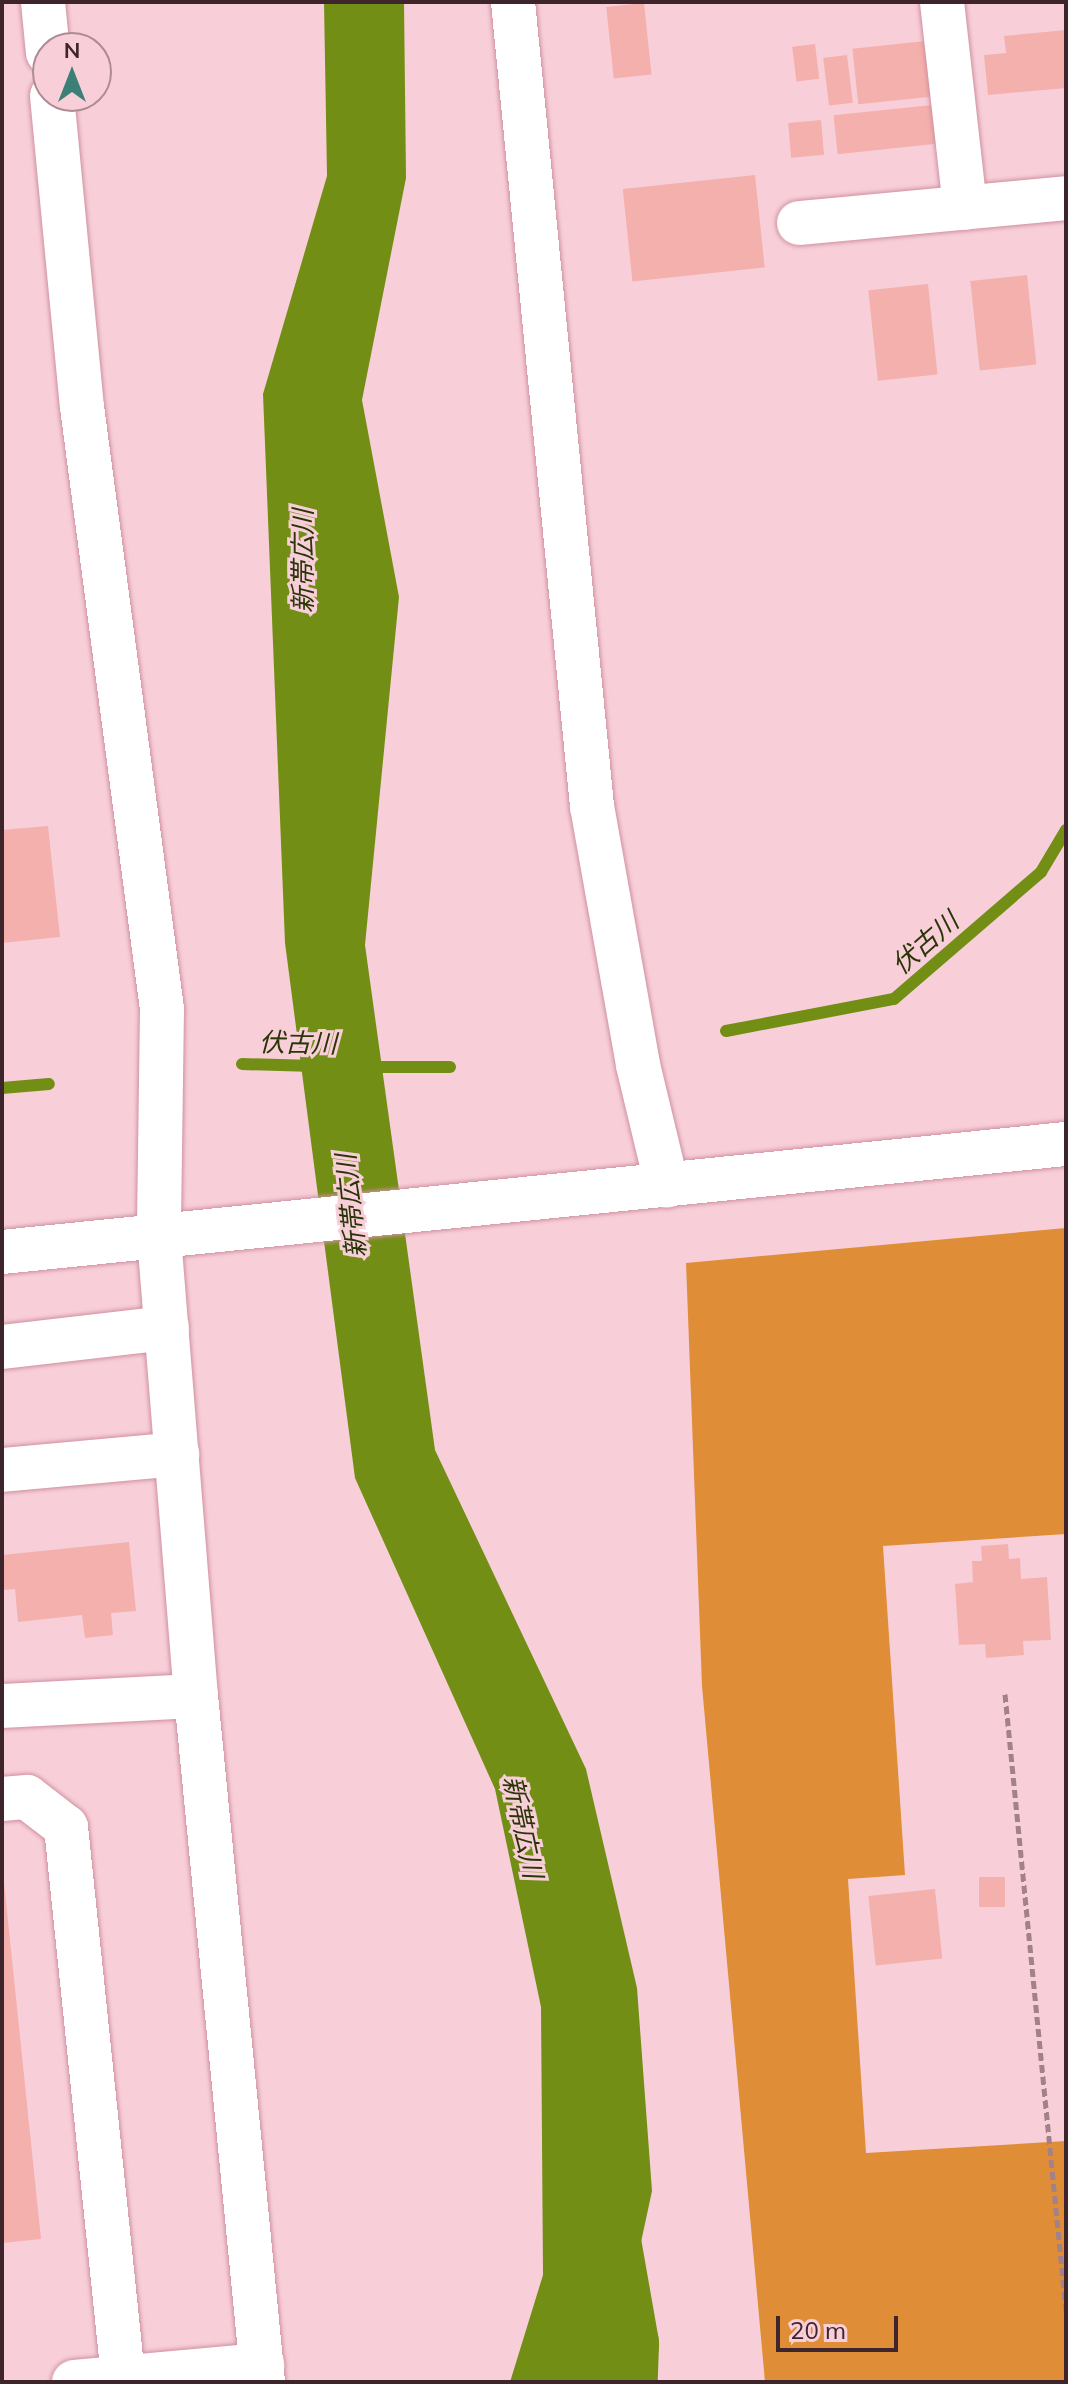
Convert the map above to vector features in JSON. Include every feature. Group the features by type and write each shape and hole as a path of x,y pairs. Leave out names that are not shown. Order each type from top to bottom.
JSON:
{"street":[{"path":"43,2 46,32"},
{"path":"513,2 592,806 638,1065 667,1186"},
{"path":"942,2 965,208"},
{"path":"54,112 82,407 162,1009 159,1237 196,1696 262,2373 123,2377 74,2382"},
{"path":"799,223 1066,198"},
{"path":"2,1252 1066,1144"},
{"path":"2,1347 167,1328"},
{"path":"2,1470 177,1454"},
{"path":"2,1706 196,1696"},
{"path":"2,1799 27,1797 66,1827 123,2377"}],"path":[{"path":"1005,1694 1066,2311"}],"shaded area":[{"path":"1066,1228 1066,1534 883,1546 905,1875 848,1879 866,2153 1066,2141 1066,2382 765,2382 702,1686 686,1263"}],"water":[{"path":"324,2 404,2 406,178 362,400 399,597 365,945 435,1450 586,1769 637,1988 652,2191 611,2382 510,2382 543,2275 541,2007 495,1789 355,1478 285,943 263,394 327,176"}],"building":[{"path":"644,3 652,75 614,79 606,7"},
{"path":"1066,30 1066,88 988,95 984,55 1006,53 1004,36"},
{"path":"925,41 931,97 858,104 852,49"},
{"path":"815,44 819,79 796,82 792,47"},
{"path":"847,55 853,103 829,106 823,58"},
{"path":"932,105 936,144 838,154 834,115"},
{"path":"821,120 824,155 791,158 788,123"},
{"path":"755,175 765,267 632,281 623,189"},
{"path":"1027,275 1036,365 980,370 970,281"},
{"path":"928,284 938,375 878,381 868,290"},
{"path":"48,826 60,937 2,943 2,830"},
{"path":"129,1542 136,1611 111,1613 113,1635 85,1638 82,1615 18,1622 15,1589 2,1590 2,1555"},
{"path":"1008,1544 1009,1559 1020,1558 1021,1579 1047,1577 1051,1640 1023,1641 1024,1655 986,1658 985,1644 959,1645 955,1584 973,1582 972,1561 982,1561 981,1546"},
{"path":"2,1863 41,2239 2,2243"},
{"path":"979,1877 1005,1877 1005,1907 979,1907"},
{"path":"935,1889 942,1959 876,1966 868,1896"}],"waterway":[{"name":"伏古川","path":"726,1031 894,999 1041,872 1066,830"},
{"name":"伏古川","path":"242,1064 314,1066"},
{"name":"伏古川","path":"365,1067 450,1067"},
{"name":"伏古川","path":"2,1088 49,1084"},
{"name":"新帯広川","path":"603,2236 622,2344 621,2382"}]}
